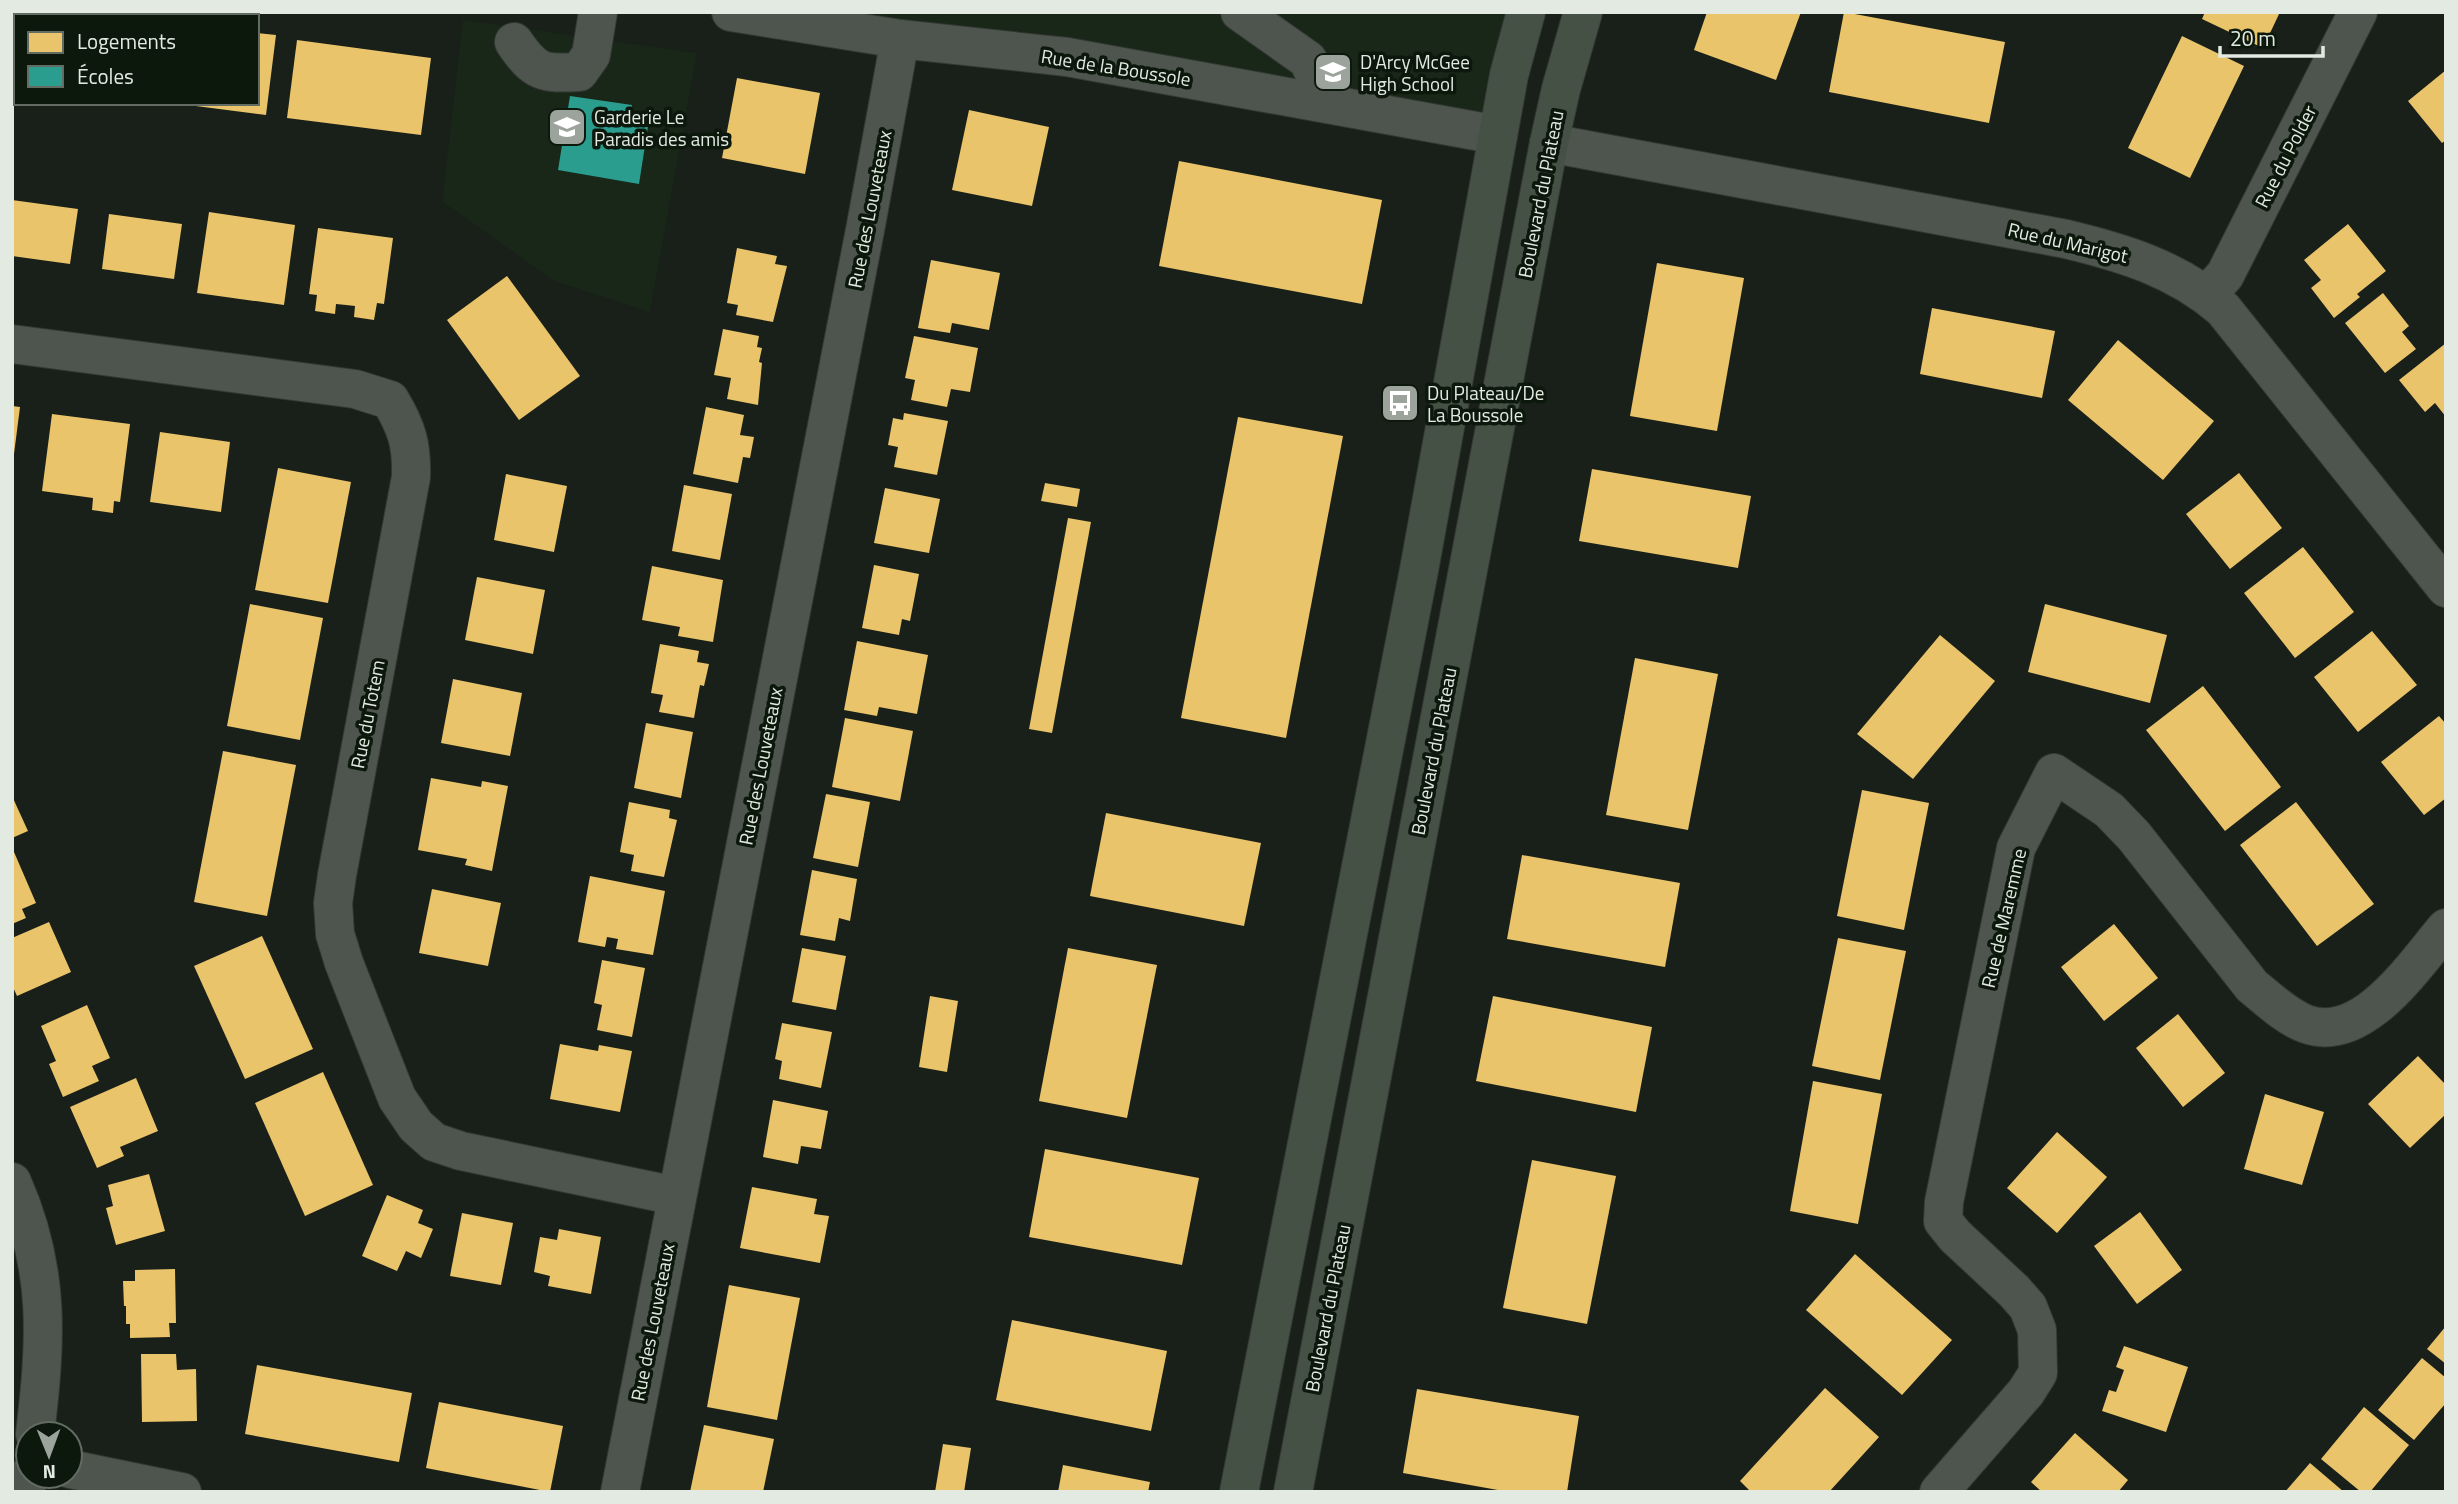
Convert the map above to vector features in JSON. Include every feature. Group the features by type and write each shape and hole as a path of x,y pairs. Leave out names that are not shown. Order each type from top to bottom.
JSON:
{"main road":[{"path":"1239,1492 1419,570 1509,75 1525,12"},
{"name":"Boulevard du Plateau","path":"1293,1492 1549,143 1560,89 1583,12"},
{"path":"1499,135 1549,143"}],"street":[{"path":"514,42 527,62 550,74 579,72 591,55 598,12"},
{"name":"Rue de la Boussole","path":"731,12 900,39 1067,57 1499,135"},
{"path":"1240,12 1308,60 1327,102"},
{"name":"Rue du Polder","path":"2207,295 2225,275 2358,12"},
{"name":"Rue des Louveteaux","path":"620,1492 869,212 900,39"},
{"name":"Rue du Marigot","path":"1549,143 2066,239 2140,259 2172,273 2207,295 2223,309 2446,588"},
{"name":"Rue du Totem","path":"12,344 355,389 390,400 407,431 411,477 333,903 335,934 344,963 397,1098 416,1126 434,1142 461,1151 676,1196"},
{"name":"Rue de Maremme","path":"1939,1492 2026,1392 2038,1373 2037,1330 2028,1307 1943,1221 1944,1202 2016,848 2054,773 2109,810 2134,836 2252,986 2306,1024 2331,1027 2364,1016 2386,998 2446,928"},
{"path":"12,1182 31,1234 40,1271 44,1306 42,1375 37,1420"},
{"path":"84,1472 182,1492"}],"shaded area":[{"name":"D'Arcy McGee High School","path":"731,12 1526,12 1498,135"},
{"name":"Garderie Le Paradis des amis","path":"463,20 697,53 650,312 554,281 442,201"}],"building: Logements":[{"path":"12,12 108,14 14,14 12,81"},
{"path":"1707,12 1801,12 1776,80 1694,50"},
{"path":"1844,12 2005,42 1989,123 1829,92"},
{"path":"2205,12 2280,12 2263,48 2202,19"},
{"path":"259,33 276,35 266,115 188,105 259,105"},
{"path":"2182,36 2244,66 2190,178 2128,148"},
{"path":"297,40 431,58 421,135 287,118"},
{"path":"2446,70 2446,140 2442,143 2408,101"},
{"path":"737,78 820,93 805,174 722,158"},
{"path":"969,110 1049,127 1032,206 952,190"},
{"path":"1179,161 1382,200 1362,304 1159,266"},
{"path":"12,200 78,209 70,264 12,256"},
{"path":"209,212 295,225 284,305 197,293"},
{"path":"109,214 182,224 174,279 102,269"},
{"path":"2348,224 2386,271 2357,294 2360,297 2334,318 2311,288 2321,280 2304,260"},
{"path":"318,228 393,238 384,304 377,303 374,320 354,317 355,306 336,304 335,314 315,311 317,295 309,294"},
{"path":"737,248 777,256 775,264 787,266 773,322 736,315 738,305 727,303"},
{"path":"931,260 1000,273 989,330 952,323 950,333 918,328"},
{"path":"1657,263 1744,278 1717,431 1630,416"},
{"path":"507,276 580,376 519,420 447,320"},
{"path":"2383,293 2409,326 2402,332 2416,349 2385,373 2345,323"},
{"path":"1932,308 2055,331 2042,398 1920,374"},
{"path":"723,329 759,336 757,347 762,348 759,362 762,363 758,405 727,399 731,378 714,375"},
{"path":"914,336 978,348 970,392 951,389 947,407 911,400 915,380 905,378"},
{"path":"2118,340 2214,421 2163,480 2068,400"},
{"path":"2446,343 2446,417 2435,403 2425,412 2399,380"},
{"path":"12,406 20,407 14,454 12,454"},
{"path":"706,407 744,415 740,435 754,437 750,458 743,457 738,483 693,474"},
{"path":"904,413 948,421 937,475 894,467 898,447 888,445 893,418 903,420"},
{"path":"52,414 130,424 120,502 114,501 113,513 92,510 93,498 42,491"},
{"path":"1238,417 1343,436 1286,738 1181,718"},
{"path":"160,432 230,442 221,512 150,502"},
{"path":"278,468 351,482 328,603 255,590"},
{"path":"1592,469 1751,496 1738,568 1579,541"},
{"path":"2239,473 2282,528 2230,569 2186,514"},
{"path":"506,474 567,486 554,552 494,540"},
{"path":"1045,483 1080,489 1077,507 1041,501"},
{"path":"684,485 732,494 720,560 672,551"},
{"path":"885,488 940,499 929,553 874,543"},
{"path":"1068,518 1091,522 1052,733 1029,729"},
{"path":"2303,547 2354,612 2295,658 2244,593"},
{"path":"874,565 919,574 910,621 902,619 899,635 862,628"},
{"path":"652,566 723,580 713,642 678,636 680,627 642,620"},
{"path":"477,577 545,590 533,654 465,640"},
{"path":"250,604 323,618 300,740 227,726"},
{"path":"2045,604 2167,635 2150,703 2028,672"},
{"path":"2372,631 2417,685 2358,732 2314,677"},
{"path":"1940,635 1995,681 1913,779 1857,734"},
{"path":"857,641 928,655 917,714 879,707 877,716 844,710"},
{"path":"660,644 699,651 697,662 709,664 704,686 700,685 694,718 659,712 663,695 651,693"},
{"path":"1635,658 1718,674 1688,830 1606,815"},
{"path":"453,679 522,693 510,756 441,743"},
{"path":"2203,686 2281,787 2225,831 2146,730"},
{"path":"2439,716 2446,724 2446,798 2424,815 2381,762"},
{"path":"845,718 913,731 900,801 832,787"},
{"path":"646,723 693,732 681,798 634,788"},
{"path":"223,751 296,765 267,916 194,902"},
{"path":"431,778 481,787 482,781 508,786 492,871 465,865 467,859 418,850"},
{"path":"1862,790 1929,803 1904,930 1837,916"},
{"path":"826,794 870,802 858,867 813,858"},
{"path":"12,796 28,831 12,838"},
{"path":"629,802 670,810 669,818 677,820 664,877 631,871 634,855 620,852"},
{"path":"2296,802 2374,904 2317,946 2240,845"},
{"path":"1106,813 1261,843 1244,926 1090,896"},
{"path":"12,852 36,903 22,909 26,918 12,924"},
{"path":"1522,855 1680,883 1665,967 1507,939"},
{"path":"812,870 857,879 850,921 839,918 835,941 800,935"},
{"path":"590,876 665,891 653,955 616,949 618,939 607,937 605,947 578,942"},
{"path":"432,889 501,903 488,966 419,953"},
{"path":"49,922 71,972 17,996 12,985 12,938"},
{"path":"2114,924 2158,978 2104,1021 2061,967"},
{"path":"262,936 313,1049 245,1079 194,966"},
{"path":"1838,938 1906,951 1880,1080 1812,1066"},
{"path":"802,948 846,956 836,1010 792,1002"},
{"path":"1068,948 1157,965 1127,1118 1039,1101"},
{"path":"602,960 645,968 632,1037 597,1030 602,1005 594,1003"},
{"path":"930,996 958,1001 947,1072 919,1067"},
{"path":"1493,996 1652,1027 1636,1112 1476,1081"},
{"path":"87,1005 110,1058 92,1066 99,1081 63,1097 49,1064 56,1061 41,1026"},
{"path":"2178,1014 2225,1073 2183,1107 2136,1048"},
{"path":"782,1023 832,1032 821,1088 779,1079 782,1061 775,1059"},
{"path":"560,1044 598,1051 599,1045 632,1051 620,1112 550,1099"},
{"path":"2418,1056 2446,1085 2446,1114 2410,1148 2368,1104"},
{"path":"323,1072 373,1185 305,1216 255,1103"},
{"path":"136,1078 158,1131 120,1147 124,1156 97,1168 70,1107"},
{"path":"1813,1081 1882,1094 1858,1224 1790,1211"},
{"path":"2265,1094 2324,1112 2302,1185 2244,1169"},
{"path":"773,1100 828,1111 821,1149 801,1146 798,1164 763,1157"},
{"path":"2057,1132 2107,1177 2057,1233 2007,1188"},
{"path":"1045,1149 1199,1178 1182,1265 1029,1237"},
{"path":"1532,1160 1616,1176 1587,1324 1503,1308"},
{"path":"149,1174 165,1231 116,1245 106,1208 113,1206 108,1185"},
{"path":"752,1187 817,1199 814,1214 829,1216 820,1263 740,1248"},
{"path":"387,1195 423,1210 418,1223 433,1229 421,1258 406,1251 397,1271 362,1256"},
{"path":"2140,1212 2182,1270 2137,1304 2094,1246"},
{"path":"462,1213 513,1223 501,1285 450,1276"},
{"path":"559,1229 601,1237 591,1294 548,1286 550,1276 534,1272 540,1237 557,1240"},
{"path":"1855,1254 1952,1340 1902,1395 1806,1310"},
{"path":"175,1269 176,1323 169,1323 170,1337 130,1338 130,1324 126,1324 123,1281 135,1281 135,1270"},
{"path":"729,1285 800,1298 777,1420 707,1407"},
{"path":"1012,1320 1167,1351 1151,1431 996,1400"},
{"path":"2446,1326 2446,1364 2427,1349"},
{"path":"2124,1346 2188,1367 2166,1432 2102,1411 2109,1390 2116,1392 2124,1370 2116,1367"},
{"path":"141,1354 176,1354 177,1370 196,1369 197,1421 142,1422"},
{"path":"2422,1358 2446,1378 2446,1403 2414,1440 2378,1410"},
{"path":"257,1365 412,1393 399,1462 245,1434"},
{"path":"1825,1388 1879,1437 1829,1492 1751,1492 1740,1481"},
{"path":"1417,1389 1579,1416 1567,1492 1509,1492 1403,1473"},
{"path":"439,1402 563,1426 550,1492 426,1468"},
{"path":"2364,1407 2409,1445 2370,1492 2361,1492 2321,1459"},
{"path":"704,1425 774,1439 763,1492 690,1492"},
{"path":"2075,1433 2128,1480 2118,1492 2042,1492 2031,1482"},
{"path":"943,1444 971,1448 964,1492 935,1492"},
{"path":"2310,1463 2344,1492 2285,1492"},
{"path":"1063,1465 1150,1482 1148,1492 1058,1492"}],"building: Écoles":[{"path":"570,96 632,105 630,117 649,120 639,184 558,170"}],"place":[{"name":"D'Arcy McGee High School","path":"1333,72"},
{"name":"Garderie Le Paradis des amis","path":"567,127"},
{"name":"Du Plateau/De La Boussole","path":"1400,403"}]}
